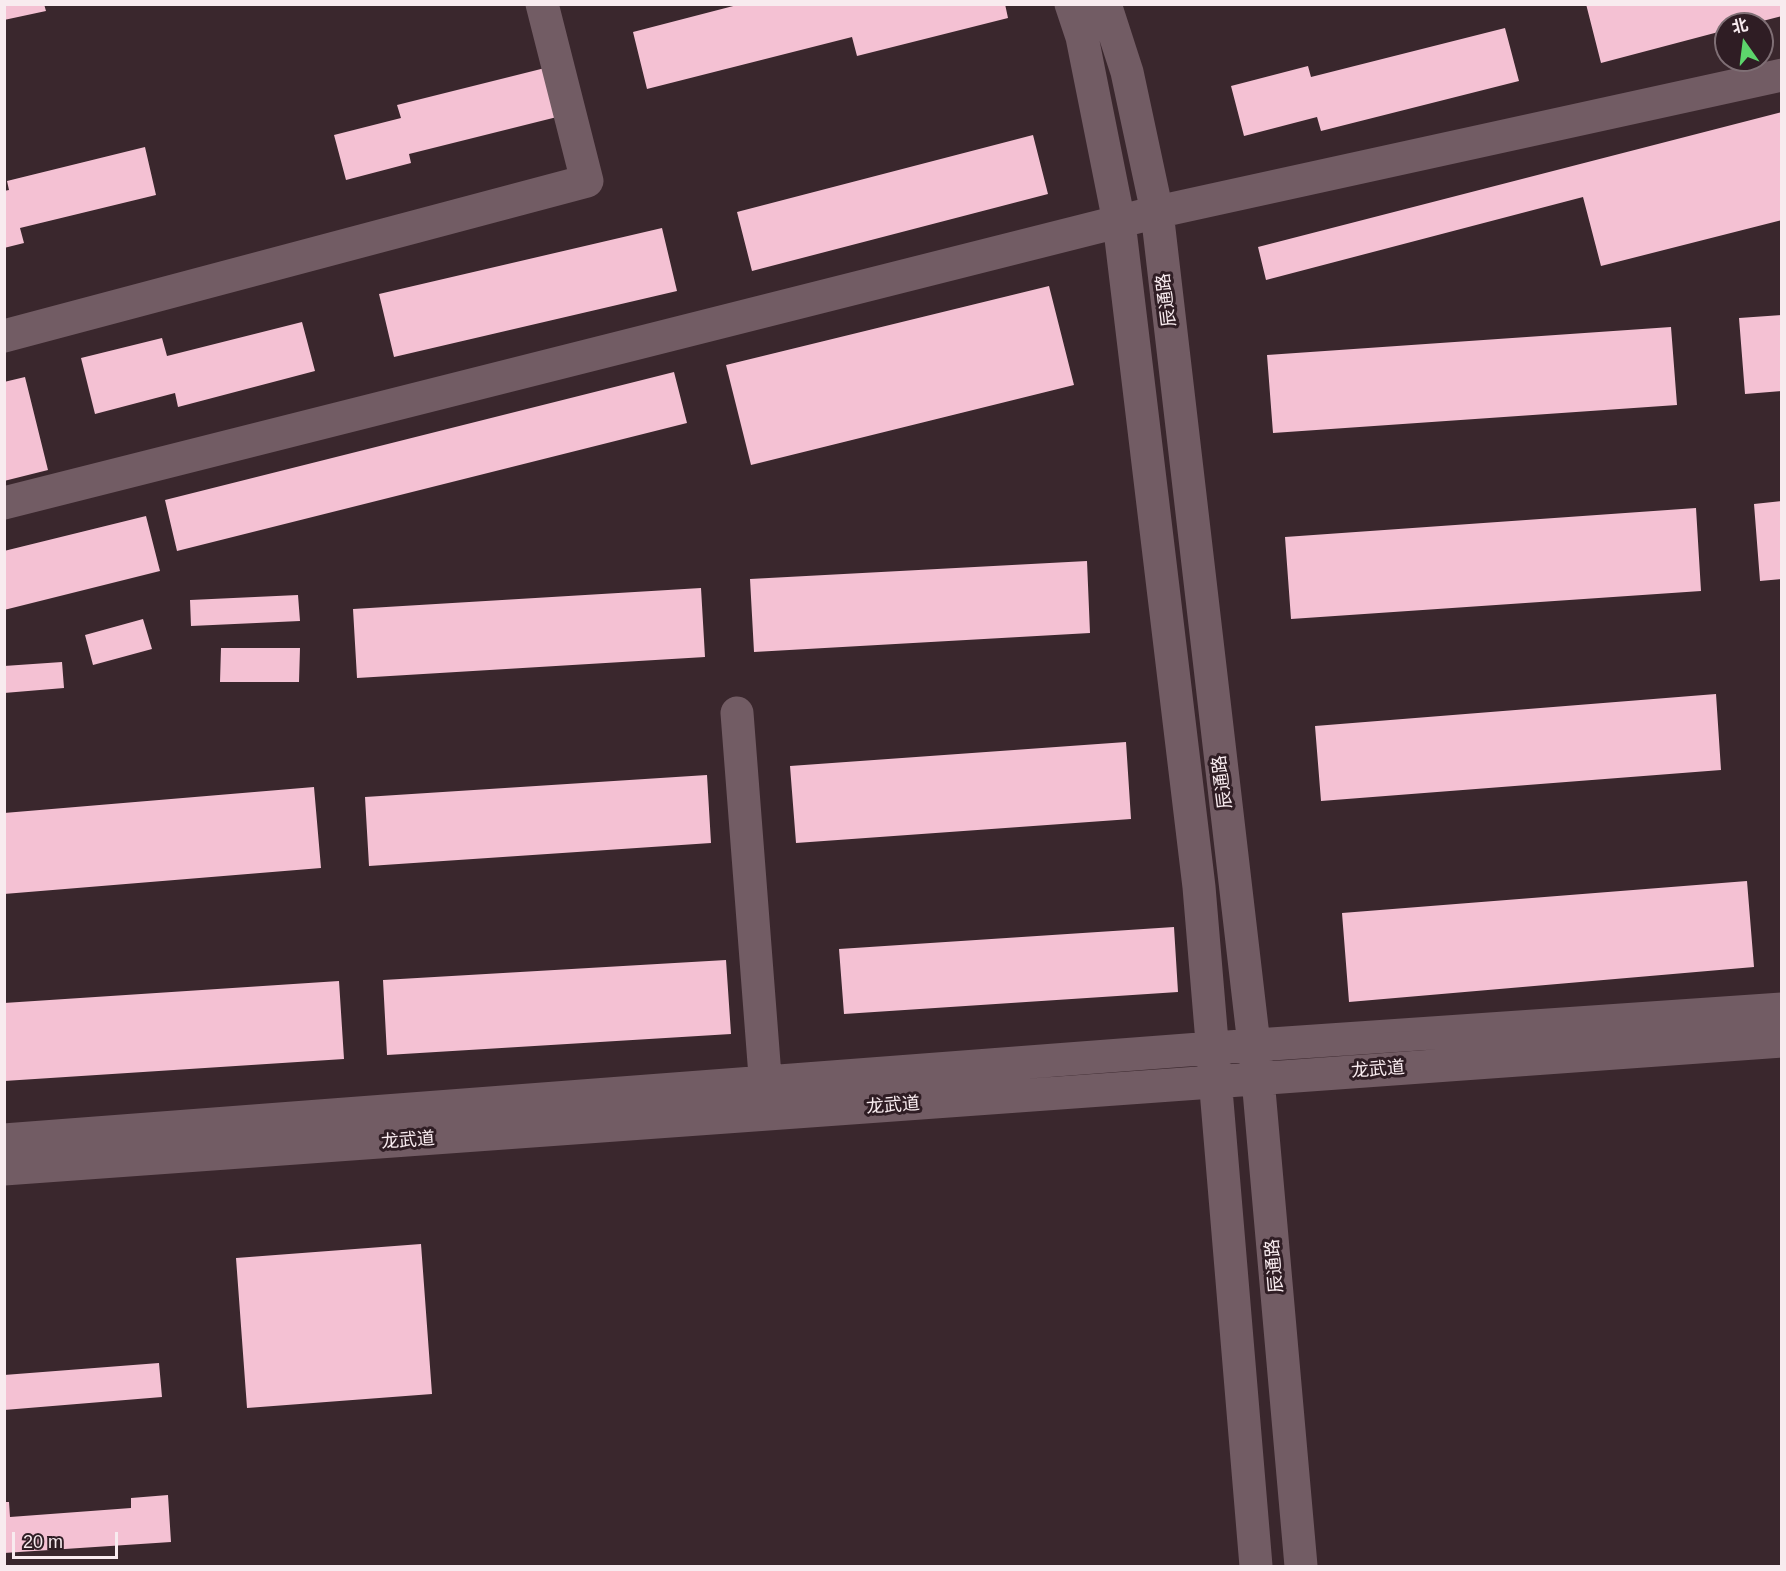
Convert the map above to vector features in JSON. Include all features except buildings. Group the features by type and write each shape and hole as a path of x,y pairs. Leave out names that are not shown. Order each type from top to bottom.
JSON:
{"street":[{"path":"4,336 586,181 542,4"},
{"name":"辰通路","path":"1071,4 1082,37 1119,222 1199,887 1256,1566"},
{"name":"辰通路","path":"1105,4 1127,72 1157,212 1258,1079 1302,1566"},
{"path":"4,503 1157,212 1782,75"},
{"path":"737,713 768,1116"},
{"path":"4,1140 1213,1048 1782,1009"},
{"name":"龙武道","path":"4,1169 768,1116 1782,1041"}]}
